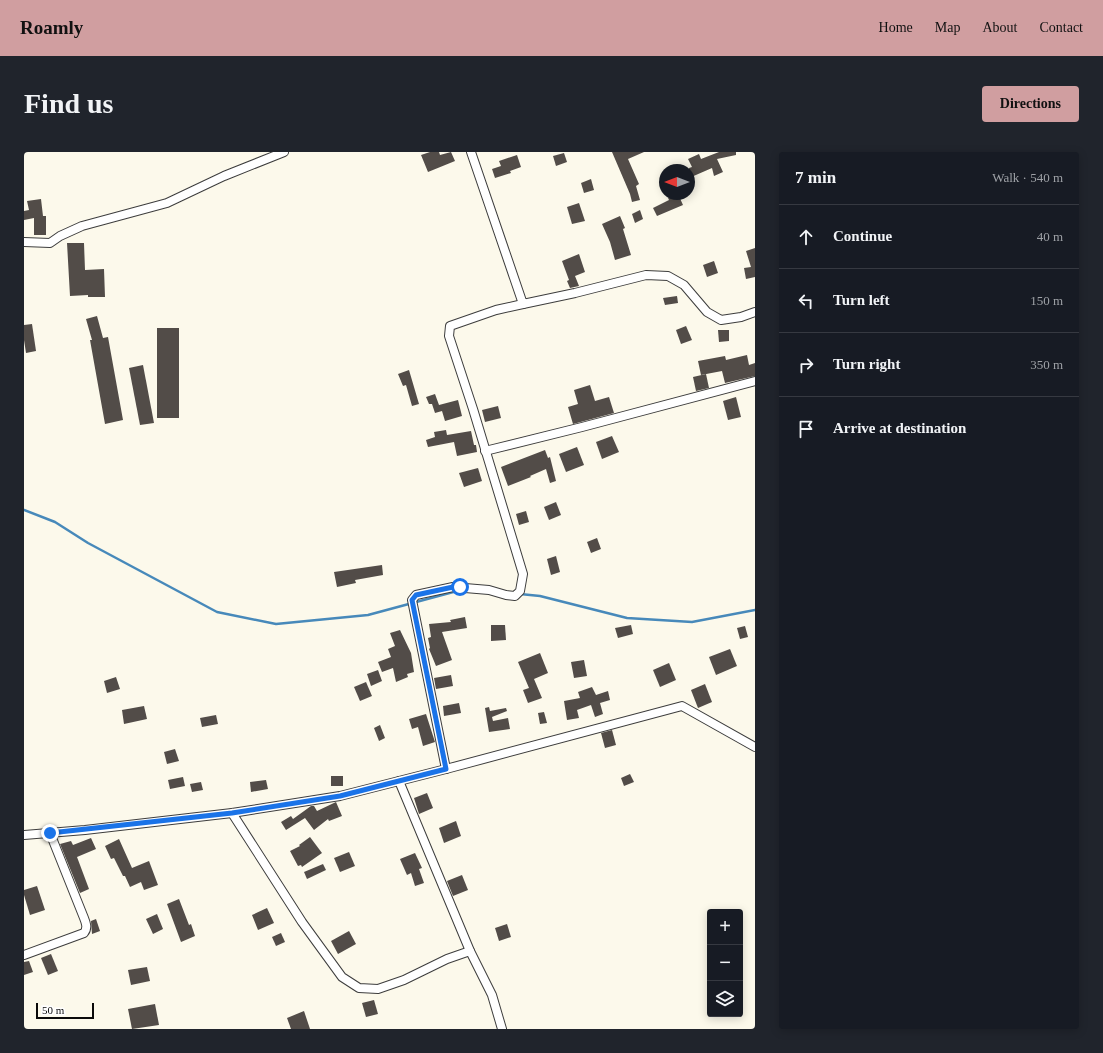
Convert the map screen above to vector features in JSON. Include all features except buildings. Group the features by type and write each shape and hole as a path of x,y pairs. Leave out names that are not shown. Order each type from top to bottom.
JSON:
{"street":[{"path":"24,242 50,243 60,236 82,226 167,203 224,176 284,152"},
{"path":"471,152 523,304"},
{"path":"446,769 412,604 416,595 453,587 489,590 515,596 520,591 523,574 449,336 450,326 496,310 575,293 646,275 668,276 684,285 707,312 722,320 741,317 755,312"},
{"path":"485,451 582,428 755,382"},
{"path":"24,835 232,813 340,796 682,706 755,747"},
{"path":"399,781 470,951 492,995 502,1029"},
{"path":"232,813 306,928 342,977 359,988 378,989 404,980 447,959 470,951"},
{"path":"24,955 84,933 87,926 50,833"}],"waterway":[{"path":"24,510 55,522 88,543 217,612 276,624 368,615 457,591"},
{"path":"520,594 540,596 627,618 692,622 755,610"}],"route":[{"path":"50,833 232,813 340,796 446,769 412,600 416,595 453,587 460,587"}]}
